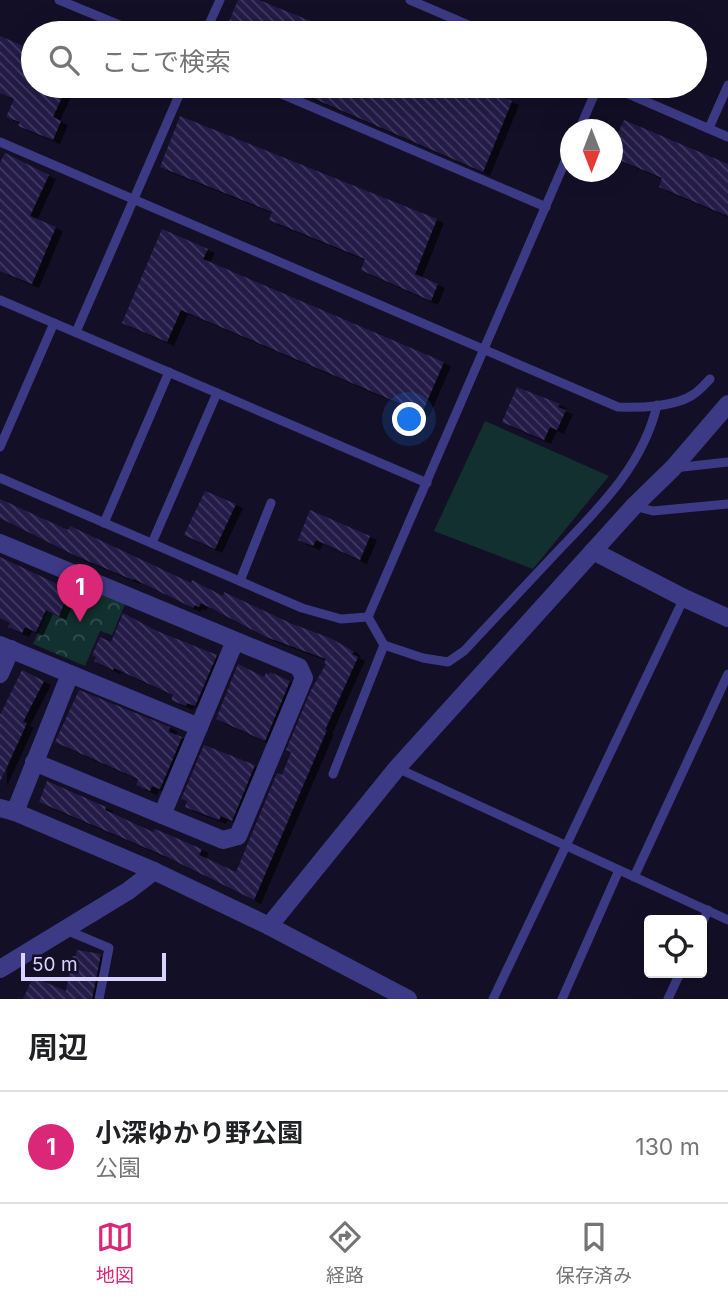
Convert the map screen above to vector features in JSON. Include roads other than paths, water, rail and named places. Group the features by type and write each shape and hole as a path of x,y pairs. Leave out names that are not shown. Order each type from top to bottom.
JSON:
{"street":[{"path":"269,926 397,768 634,506 673,468 728,404"},
{"path":"0,543 299,667 304,678 238,836 223,840 34,762"},
{"path":"593,551 728,618"},
{"path":"162,815 235,640"},
{"path":"0,674 5,647 199,727"},
{"path":"70,674 34,762 7,810 154,871 269,926 408,999"},
{"path":"0,970 154,871"}],"lane":[{"path":"60,0 110,21"},
{"path":"210,21 220,0"},
{"path":"410,0 459,21"},
{"path":"709,128 728,85"},
{"path":"76,332 178,98"},
{"path":"290,98 546,207"},
{"path":"584,119 593,98"},
{"path":"638,98 728,137"},
{"path":"0,142 618,407 657,405 682,400 694,395 710,379"},
{"path":"368,617 560,174"},
{"path":"0,300 426,483"},
{"path":"0,447 54,323"},
{"path":"104,523 169,372"},
{"path":"152,543 217,393"},
{"path":"368,617 384,645 423,658 448,662 464,651 610,496 638,458 652,429 657,405"},
{"path":"673,468 728,462"},
{"path":"0,478 302,608 341,619 368,617"},
{"path":"240,581 271,503"},
{"path":"634,506 653,511 728,504"},
{"path":"493,999 684,598"},
{"path":"333,774 384,645"},
{"path":"634,877 728,674"},
{"path":"397,768 728,920"},
{"path":"562,999 619,870"},
{"path":"706,915 708,911"},
{"path":"66,930 109,948 99,999"},
{"path":"668,999 678,978"}],"place":[{"name":"小深ゆかり野公園","path":"80,622"}]}
